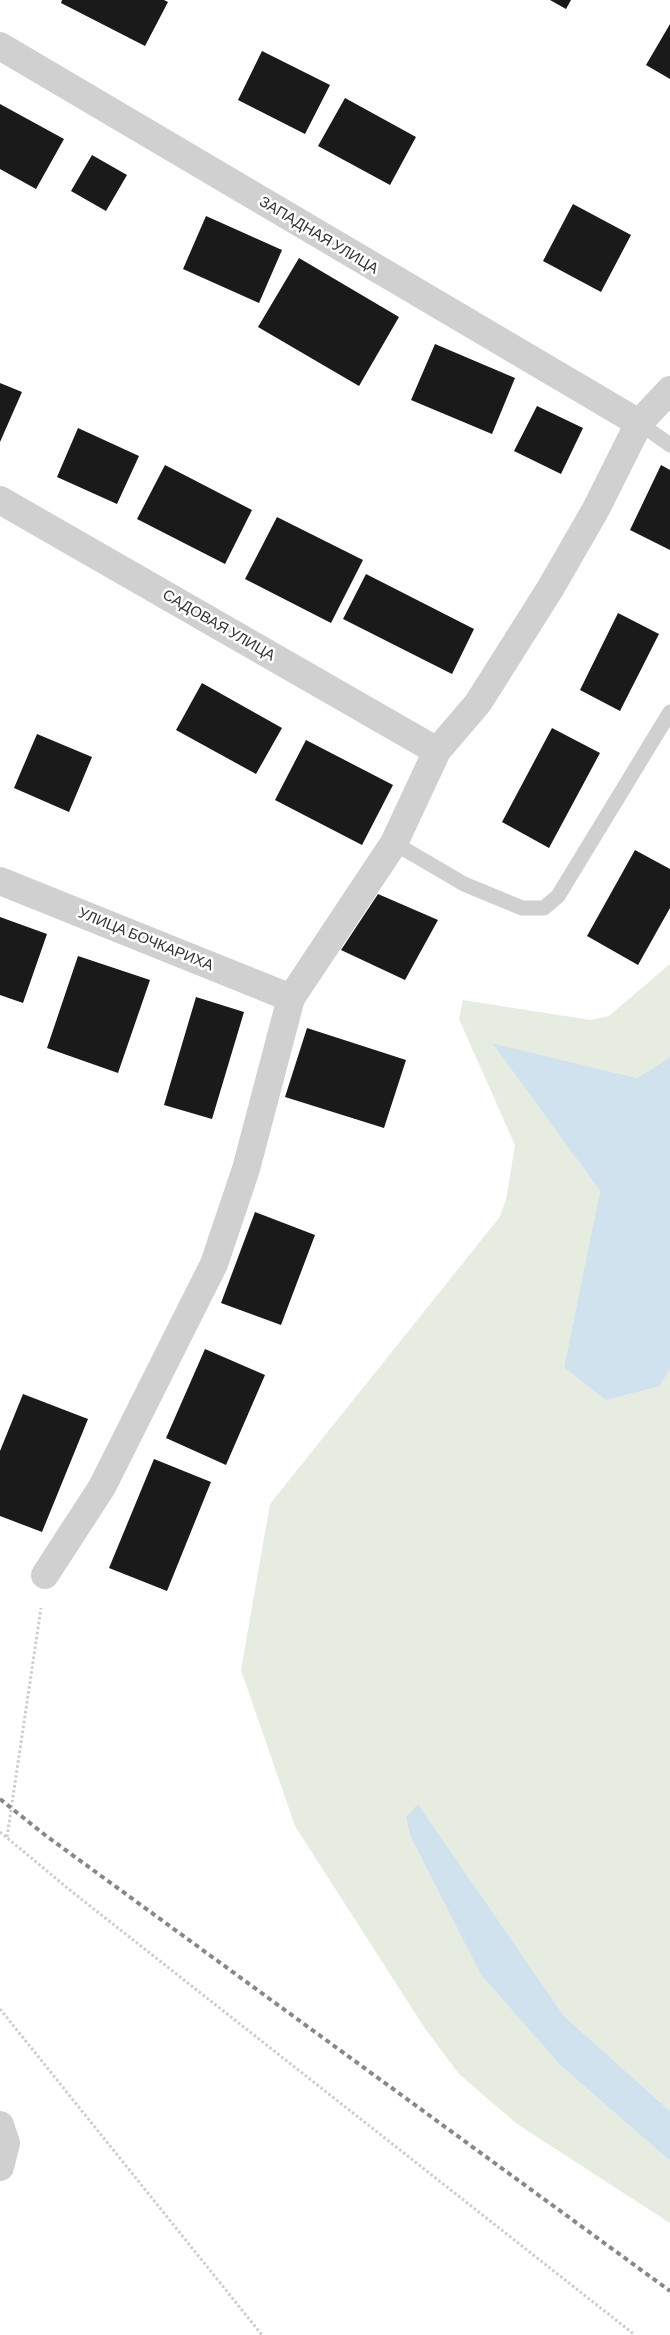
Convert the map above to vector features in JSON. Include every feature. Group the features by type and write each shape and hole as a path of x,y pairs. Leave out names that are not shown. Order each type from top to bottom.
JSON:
{"street":[{"name":"ЗАПАДНАЯ УЛИЦА","path":"0,46 639,423"},
{"path":"45,1575 102,1487 214,1264 246,1169 291,998 394,843 437,752 478,703 550,589 596,509 639,423 670,390"},
{"name":"САДОВАЯ УЛИЦА","path":"0,500 437,752"},
{"name":"УЛИЦА БОЧКАРИХА","path":"0,881 291,998"},
{"path":"0,2125 6,2143 0,2167"}],"lane":[{"path":"639,423 670,445"},
{"path":"394,843 464,884 522,908 544,908 558,896 670,712"}],"path":[{"path":"7,1837 45,1575"},
{"path":"0,1832 71,1891 635,2335"},
{"path":"0,2009 262,2335"}],"shaded area":[{"path":"670,964 670,1057 637,1078 492,1043 600,1191 564,1367 658,1386 670,1369 670,2111 564,2016 418,1804 406,1818 410,1836 481,1975 561,2066 670,2161 670,2223 517,2124 459,2074 424,2027 295,1826 241,1670 270,1504 499,1218 506,1200 515,1145 459,1019 463,1000 590,1020 609,1016"}],"water":[{"path":"492,1043 637,1078 670,1057 670,1369 659,1386 606,1400 564,1367 600,1191"},
{"path":"418,1804 564,2016 670,2111 670,2161 561,2066 481,1975 410,1836 406,1817"}],"building":[{"path":"62,0 164,0 168,2 145,46 61,3"},
{"path":"550,0 571,0 566,9"},
{"path":"670,24 670,79 646,65"},
{"path":"262,51 330,85 305,134 238,100"},
{"path":"345,98 416,137 390,185 318,146"},
{"path":"0,104 64,139 36,189 0,169"},
{"path":"92,155 127,175 106,211 71,191"},
{"path":"573,204 631,235 601,292 543,261"},
{"path":"206,216 282,250 259,303 183,269"},
{"path":"299,258 399,317 359,386 258,327"},
{"path":"435,344 515,378 492,434 411,400"},
{"path":"0,383 22,392 0,442"},
{"path":"537,406 583,428 561,474 514,451"},
{"path":"78,428 139,456 117,504 57,477"},
{"path":"165,465 252,510 225,564 137,519"},
{"path":"661,465 670,470 670,550 630,530"},
{"path":"277,517 363,560 331,623 245,579"},
{"path":"366,574 474,629 452,674 343,619"},
{"path":"618,613 659,634 620,711 580,690"},
{"path":"202,683 282,728 256,774 176,730"},
{"path":"552,728 600,753 549,848 502,822"},
{"path":"37,734 92,757 69,812 14,788"},
{"path":"306,740 393,785 362,845 275,800"},
{"path":"635,850 670,869 670,908 638,965 587,936"},
{"path":"378,894 438,920 405,980 341,950"},
{"path":"0,917 47,934 23,1003 0,995"},
{"path":"78,956 150,980 118,1073 47,1048"},
{"path":"196,997 244,1012 212,1119 164,1105"},
{"path":"307,1028 406,1060 384,1128 285,1097"},
{"path":"255,1212 315,1235 281,1325 221,1303"},
{"path":"205,1349 265,1375 226,1465 166,1438"},
{"path":"23,1394 88,1419 42,1532 0,1516 0,1451"},
{"path":"154,1459 211,1482 167,1591 109,1568"}],"railway":[{"path":"0,1799 45,1835 670,2291"}]}
